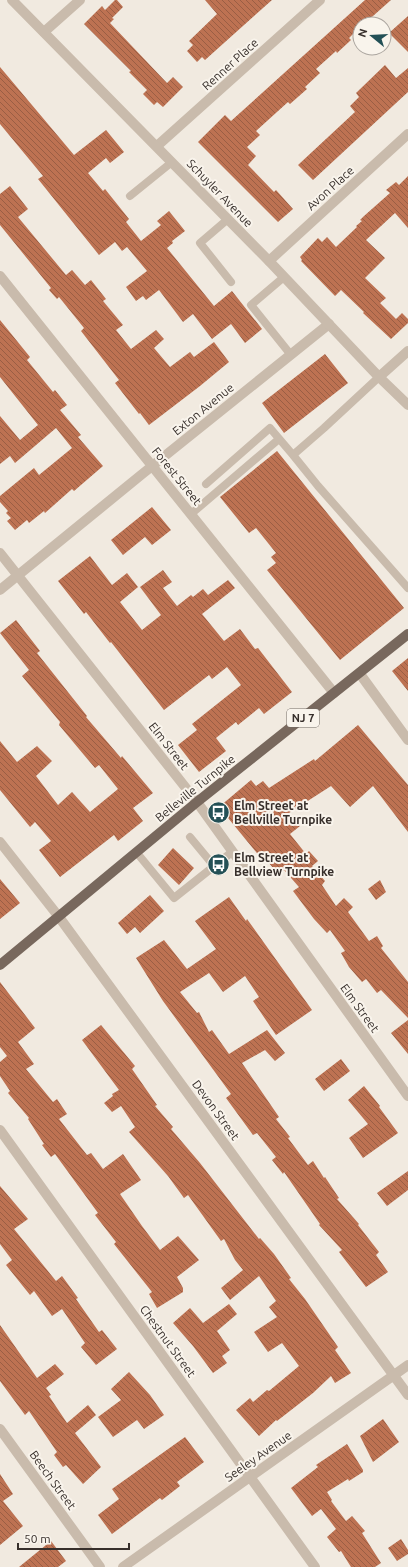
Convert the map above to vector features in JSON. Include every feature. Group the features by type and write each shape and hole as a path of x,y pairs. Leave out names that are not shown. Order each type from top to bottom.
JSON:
{"main road":[{"name":"Belleville Turnpike","path":"0,965 197,802 360,674 408,634"}],"street":[{"name":"Schuyler Avenue","path":"12,0 269,260 379,377 408,405"},
{"path":"44,32 80,0"},
{"name":"Renner Place","path":"157,146 320,0"},
{"name":"Avon Place","path":"269,260 408,134"},
{"name":"Forest Street","path":"0,276 334,693"},
{"name":"Exton Avenue","path":"0,590 329,324"},
{"path":"379,377 408,351"},
{"name":"Elm Street","path":"0,553 197,802 408,1096"},
{"path":"360,674 408,740"},
{"name":"Devon Street","path":"0,842 59,917 408,1395"},
{"name":"Chestnut Street","path":"0,1130 315,1567"},
{"name":"Seeley Avenue","path":"123,1567 408,1365"},
{"name":"Beech Street","path":"0,1429 100,1567"}],"lane":[{"path":"130,196 172,162"},
{"path":"228,219 200,243 231,282"},
{"path":"284,277 251,305 291,355"},
{"path":"293,455 336,418 379,377"},
{"path":"206,484 270,428 318,486 408,588"},
{"path":"191,514 280,439"},
{"path":"190,838 214,866"},
{"path":"137,853 174,898 232,852"}],"building":[{"path":"115,0 117,0 123,7 112,18 114,19 110,23 167,83 173,77 183,87 163,107 157,102 154,105 143,94 147,90 129,72 131,71 84,24 102,6 105,10"},
{"path":"205,0 272,0 205,60 202,57 197,62 187,51 193,45 189,41 217,14"},
{"path":"365,0 391,0 373,16 352,16 352,35 349,38 351,40 316,69 320,73 305,87 307,89 290,104 288,102 256,131 260,135 247,147 256,156 248,165 274,192 276,190 293,209 278,222 198,142 225,115 231,121"},
{"path":"408,16 408,52 392,36 392,30"},
{"path":"385,65 396,78 408,68 408,92 313,180 298,165 355,112 350,106 359,97 356,93"},
{"path":"0,67 74,155 106,130 124,152 110,163 106,158 88,173 103,191 105,189 129,219 126,222 141,241 161,225 157,221 169,211 185,231 172,241 173,243 167,248 214,306 232,291 262,329 245,343 231,324 212,339 193,314 183,322 159,290 146,300 143,296 136,301 126,287 147,271 127,247 122,251 115,242 99,255 38,179 43,176 0,124"},
{"path":"408,176 408,228 395,213 366,240 385,258 365,278 386,298 380,303 396,319 402,313 408,319 408,323 391,339 341,290 335,296 301,261 302,260 300,257 318,238 322,242 327,237 336,247 357,227 356,226 362,221 360,220 364,216 390,193 386,190 396,182 399,185"},
{"path":"10,186 28,209 18,217 66,275 72,270 85,285 91,280 106,299 103,301 123,325 116,330 131,349 156,330 164,339 154,348 170,367 190,352 194,357 214,342 229,362 149,425 115,383 119,380 81,331 84,328 59,297 57,299 49,290 51,288 0,225 0,194"},
{"path":"0,320 30,357 27,360 53,392 55,390 67,405 60,410 81,435 78,437 103,466 74,491 72,489 45,513 44,511 29,523 27,520 15,530 7,521 11,518 6,513 8,511 0,502 0,496 34,468 39,475 72,448 56,428 15,463 10,456 0,464 0,416 20,440 38,425 0,377"},
{"path":"325,354 348,383 284,433 262,403"},
{"path":"277,451 404,608 340,660 267,570 276,563 271,557 276,553 256,528 249,533 220,497"},
{"path":"152,507 171,530 152,545 145,537 123,555 111,540"},
{"path":"90,556 112,585 127,573 138,587 120,602 142,630 161,615 140,587 163,570 172,582 163,588 177,606 191,595 193,597 203,589 208,595 228,580 235,588 202,614 224,641 240,629 255,649 258,648 292,692 264,714 259,708 238,725 236,722 216,738 226,751 199,772 178,745 197,730 192,724 241,685 227,667 212,679 209,675 164,710 111,642 110,643 86,612 84,614 58,581"},
{"path":"16,620 40,651 37,653 87,716 86,717 121,758 122,756 153,793 133,808 143,821 118,841 114,835 60,877 39,850 51,841 35,822 30,827 0,790 0,741 17,762 37,746 52,761 36,776 58,805 72,792 90,812 118,789 99,765 95,768 59,725 60,722 22,676 29,670 0,633"},
{"path":"408,658 408,691 392,671"},
{"path":"358,725 408,785 408,832 373,786 350,807 331,786 289,813 300,826 290,834 306,854 309,851 318,861 312,866 325,881 322,885 336,906 344,898 353,907 348,912 369,941 377,936 383,946 381,948 408,982 408,1018 381,990 377,993 366,979 362,982 349,967 341,953 345,951 330,930 327,933 314,919 293,891 299,887 284,870 279,875 263,856 261,858 219,807 251,780 256,786 263,781 269,788 314,759 315,761"},
{"path":"173,848 194,868 179,885 158,865"},
{"path":"0,879 20,903 0,919"},
{"path":"380,880 386,892 376,900 368,889"},
{"path":"150,895 164,911 140,933 135,927 127,934 118,923"},
{"path":"229,897 246,921 247,919 312,1010 276,1035 253,1001 259,997 245,976 223,992 209,973 180,992 197,1013 199,1012 209,1032 212,1030 229,1054 267,1030 285,1053 275,1061 265,1050 242,1063 279,1117 276,1119 290,1137 288,1138 308,1165 313,1161 339,1198 337,1199 359,1224 358,1225 379,1252 376,1255 388,1272 366,1287 339,1252 342,1250 319,1225 320,1224 284,1172 283,1174 272,1160 276,1157 257,1133 253,1135 226,1098 231,1094 163,1001 136,958 164,940 187,969 216,949 195,921"},
{"path":"0,982 35,1028 18,1042 34,1064 26,1069 53,1102 57,1099 67,1114 59,1119 87,1155 91,1153 103,1169 123,1154 141,1180 120,1194 142,1226 160,1250 178,1236 199,1260 177,1277 183,1288 183,1292 157,1308 149,1294 152,1292 114,1244 116,1242 95,1215 98,1213 55,1154 51,1157 42,1145 44,1144 28,1119 29,1118 8,1093 10,1091 0,1076 0,1062 7,1056 0,1047"},
{"path":"408,1020 408,1054 391,1033"},
{"path":"101,1025 135,1066 132,1069 157,1105 155,1106 173,1127 171,1129 200,1163 259,1239 260,1238 274,1254 291,1278 289,1279 305,1299 338,1347 335,1350 351,1373 335,1383 331,1376 313,1393 277,1421 276,1420 259,1436 236,1410 250,1398 253,1402 267,1390 269,1391 299,1366 282,1343 268,1352 254,1332 277,1317 269,1307 276,1301 259,1276 230,1300 221,1288 243,1270 235,1260 224,1239 221,1241 188,1195 184,1198 168,1176 129,1132 135,1127 121,1106 112,1112 104,1103 113,1096 112,1094 119,1090 82,1040"},
{"path":"341,1059 350,1071 324,1091 315,1079"},
{"path":"364,1086 380,1106 379,1107 398,1133 363,1158 349,1138 368,1124 348,1100"},
{"path":"408,1171 408,1190 387,1206 377,1193"},
{"path":"0,1186 28,1219 14,1229 56,1281 62,1276 78,1298 76,1299 99,1332 102,1330 117,1349 96,1365 81,1347 85,1343 62,1309 52,1316 34,1291 30,1295 6,1265 12,1260 0,1244"},
{"path":"229,1304 237,1314 217,1331 230,1350 222,1356 227,1363 213,1373 193,1346 173,1323 190,1308 203,1323"},
{"path":"0,1325 37,1378 55,1364 64,1374 46,1388 51,1395 49,1396 67,1423 88,1405 96,1415 75,1433 101,1467 83,1484 66,1465 63,1467 54,1455 57,1452 29,1411 25,1415 0,1381"},
{"path":"129,1372 150,1395 164,1415 144,1429 137,1420 113,1437 98,1417 121,1400 111,1389"},
{"path":"383,1419 399,1442 373,1462 360,1436"},
{"path":"185,1437 204,1462 177,1482 180,1486 162,1500 160,1498 112,1534 98,1515 119,1499 112,1489"},
{"path":"347,1444 363,1472 327,1492 332,1500 331,1501 346,1521 352,1516 365,1531 362,1533 381,1563 375,1567 351,1567 341,1551 339,1552 327,1537 336,1529 321,1509 312,1516 291,1488 318,1467 316,1465"},
{"path":"0,1474 13,1494 3,1501 23,1526 0,1545"},
{"path":"401,1539 408,1550 408,1554 397,1561 388,1548"},
{"path":"51,1541 66,1561 58,1567 19,1567"}],"place":[{"name":"Elm Street at Bellville Turnpike","path":"218,812"},
{"name":"Elm Street at Bellview Turnpike","path":"219,864"}]}
